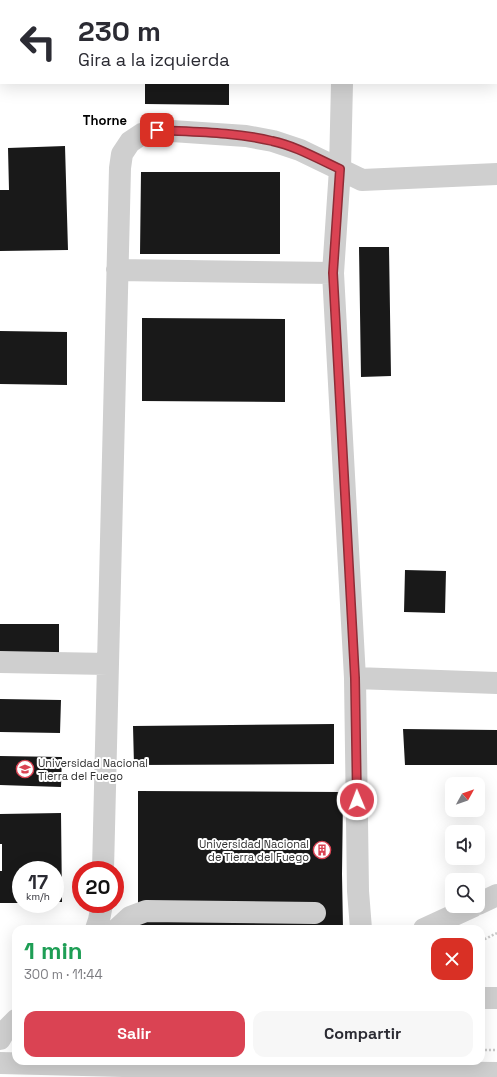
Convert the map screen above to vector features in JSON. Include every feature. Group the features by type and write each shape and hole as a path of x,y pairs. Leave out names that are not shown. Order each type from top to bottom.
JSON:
{"street":[{"path":"342,84 340,169 333,273 355,678 358,891 361,925"},
{"path":"103,861 117,270 120,168 122,154 130,142 142,134 157,130 246,136 273,141 300,150 362,180 497,174"},
{"path":"117,270 333,273"},
{"path":"0,662 108,664"},
{"path":"355,678 497,683"},
{"path":"485,901 497,896"},
{"path":"121,925 130,917 146,911 315,913"},
{"path":"97,925 100,913"},
{"path":"433,925 459,913"},
{"path":"485,998 497,998"},
{"path":"0,1039 4,1032 12,1024"},
{"path":"0,1063 12,1063"},
{"path":"94,1065 497,1073"}],"path":[{"path":"485,939 497,933"},
{"path":"485,1050 497,1050"}],"building":[{"path":"145,84 229,84 229,105 145,104"},
{"path":"65,146 68,250 0,251 0,190 9,190 8,148"},
{"path":"141,172 280,172 280,254 140,254"},
{"path":"359,247 389,247 391,376 361,377"},
{"path":"142,318 285,319 285,402 142,401"},
{"path":"0,331 67,332 67,385 0,384"},
{"path":"405,570 446,571 445,613 404,612"},
{"path":"0,624 59,624 59,654 0,653"},
{"path":"0,699 61,700 60,733 0,732"},
{"path":"334,724 334,764 134,765 133,726"},
{"path":"403,729 497,730 497,765 405,765"},
{"name":"Universidad Nacional Tierra del Fuego","path":"0,756 62,757 61,787 0,785"},
{"name":"Universidad Nacional de Tierra del Fuego","path":"138,791 340,792 340,798 343,798 343,925 138,925"},
{"path":"61,813 62,861 12,861 12,903 0,903 2,844 0,844 0,814"}],"place":[{"name":"Universidad Nacional Tierra del Fuego","path":"25,769"},
{"name":"Universidad Nacional de Tierra del Fuego","path":"322,850"}],"district":[{"name":"Thorne","path":"105,120"}],"route":[{"path":"157,130 246,136 273,141 300,150 340,169 333,273 355,678 357,800"}]}
